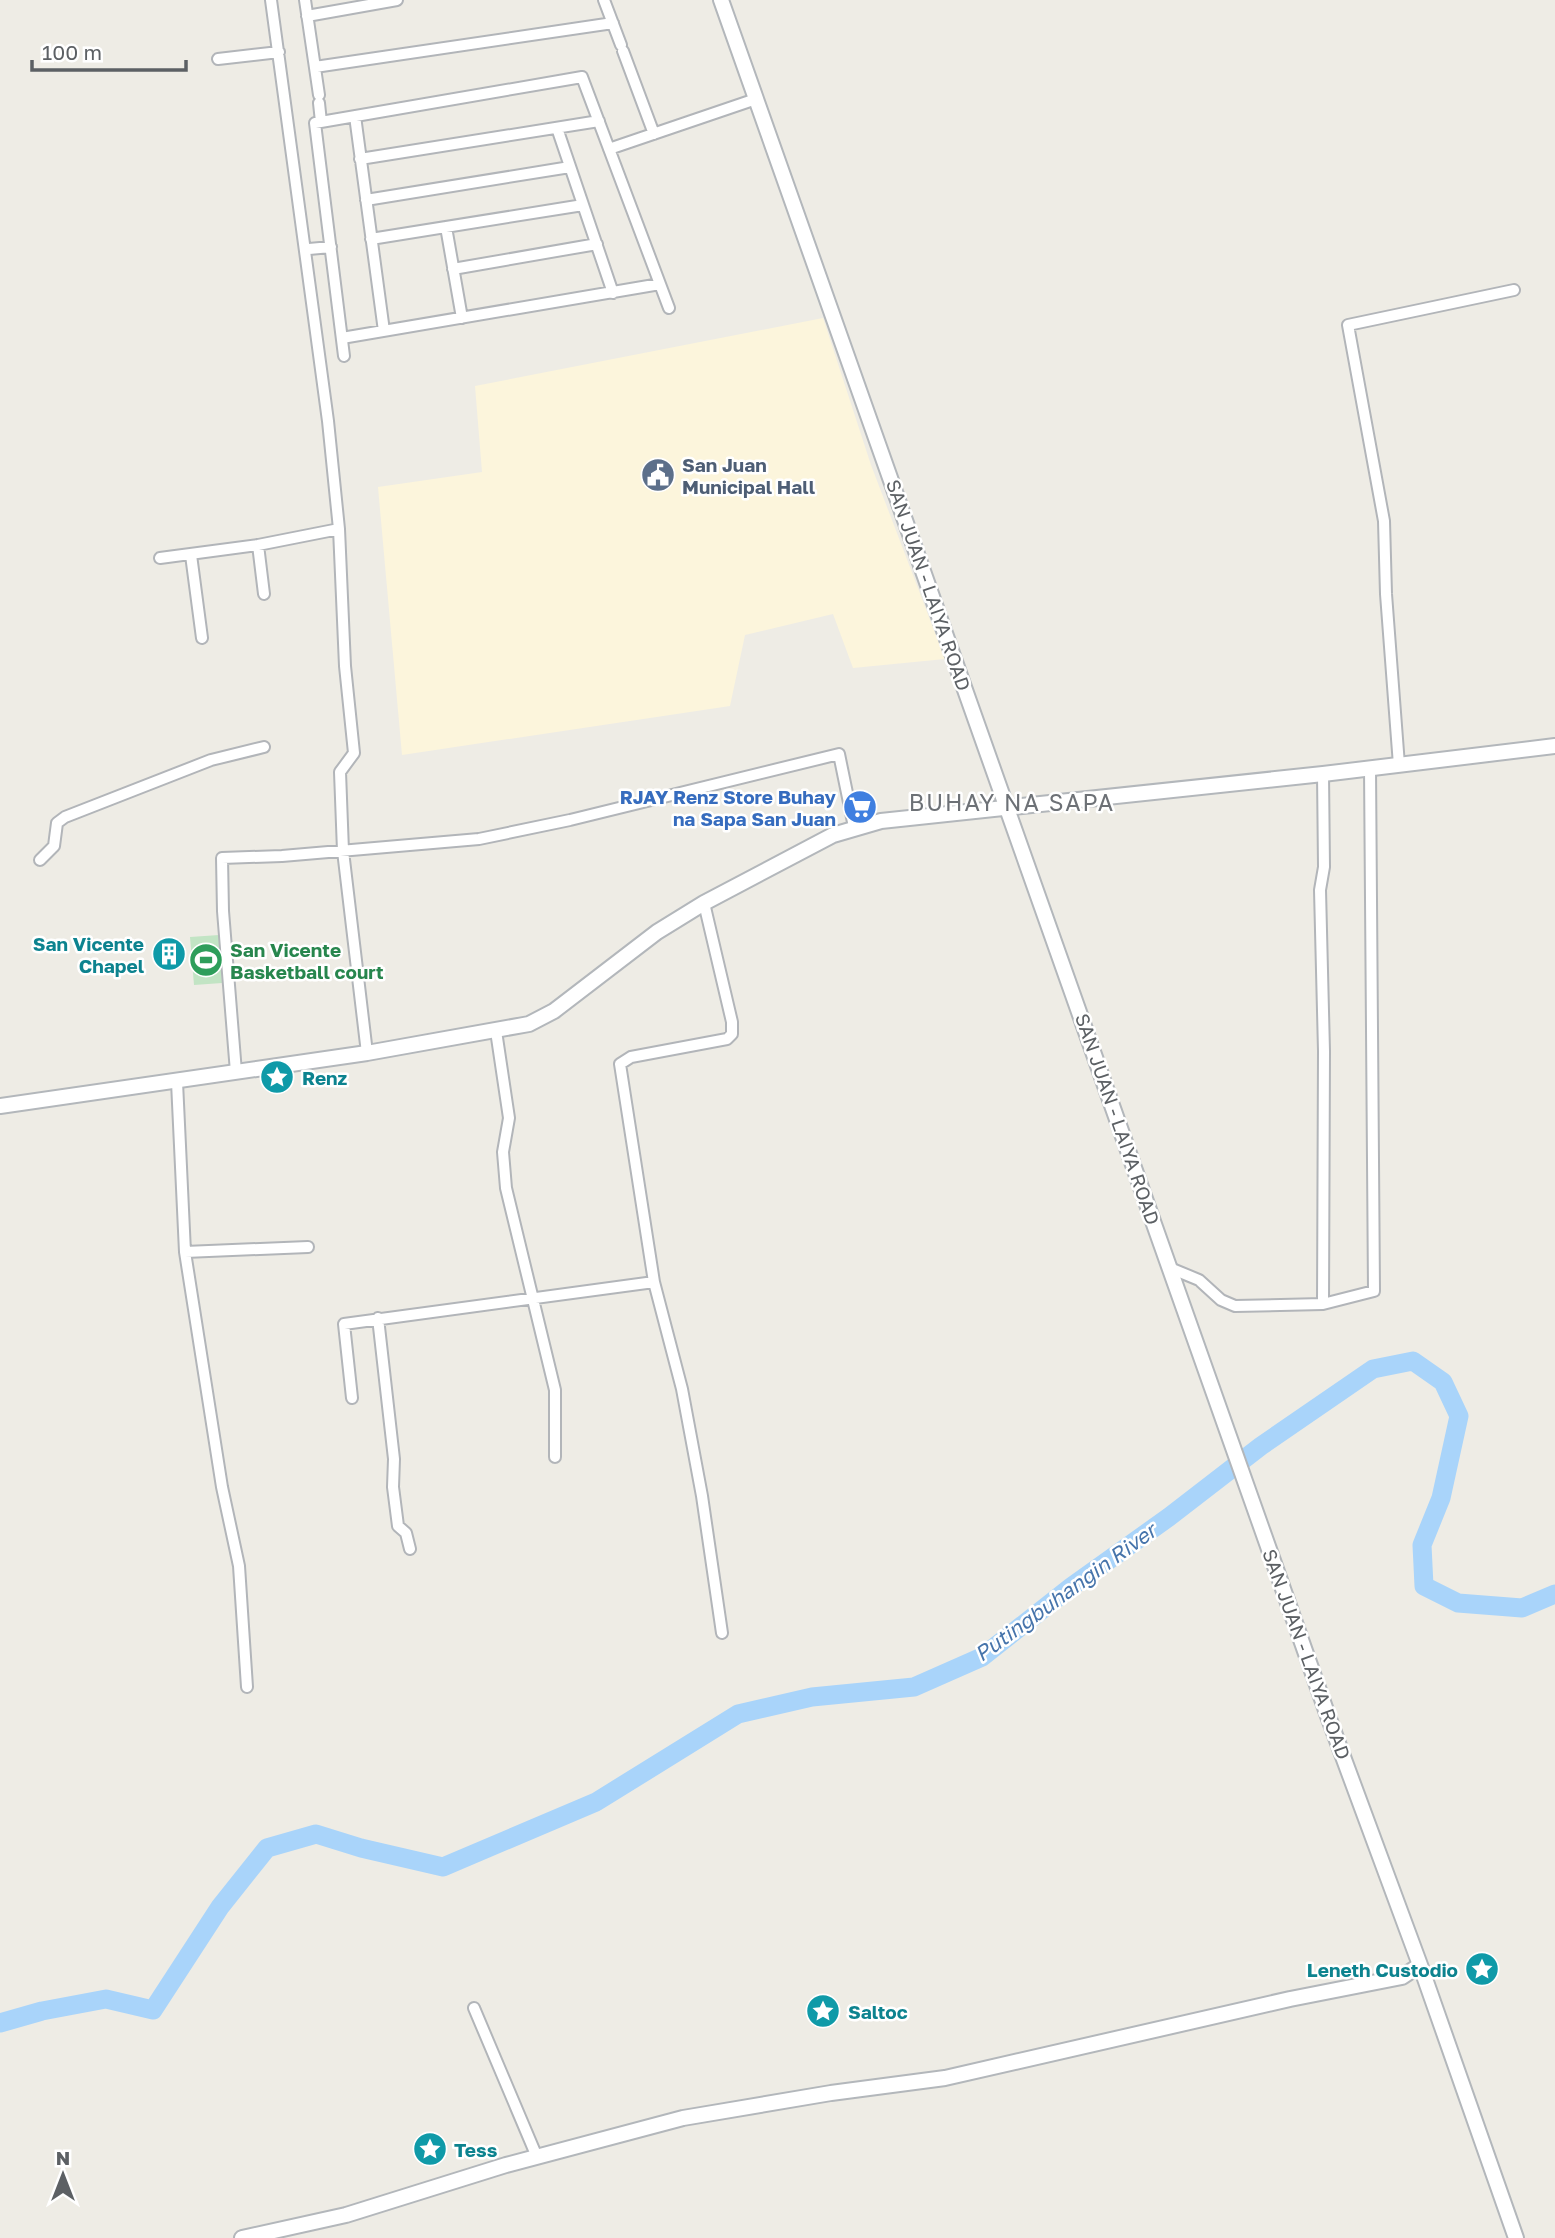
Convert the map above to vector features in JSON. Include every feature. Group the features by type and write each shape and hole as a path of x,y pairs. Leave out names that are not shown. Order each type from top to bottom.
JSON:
{"street":[{"path":"271,0 328,421 339,529 345,666 354,753 340,772 343,851 367,1053"},
{"path":"305,0 321,122"},
{"path":"604,0 654,134"},
{"name":"SAN JUAN - LAIYA ROAD","path":"721,0 1328,1716 1420,1965 1516,2238"},
{"path":"307,16 345,4 390,1"},
{"path":"315,67 613,23"},
{"path":"218,59 279,52"},
{"path":"344,356 315,123 582,77 669,308"},
{"path":"609,149 756,99"},
{"path":"355,116 384,331"},
{"path":"360,159 599,121"},
{"path":"557,128 613,293"},
{"path":"366,200 570,167"},
{"path":"371,239 583,205"},
{"path":"446,227 462,318"},
{"path":"453,269 597,244"},
{"path":"309,249 331,247"},
{"path":"342,338 660,284"},
{"path":"1399,765 1386,594 1384,521 1348,325 1514,290"},
{"path":"160,558 258,545 339,529"},
{"path":"258,545 264,594"},
{"path":"191,555 202,638"},
{"path":"0,1107 367,1053 529,1024 554,1011 657,932 704,903 811,846 854,827 881,821 1323,774 1555,746"},
{"path":"40,860 54,846 57,823 65,817 211,760 264,747"},
{"path":"236,1072 223,911 222,858 282,856 479,839 570,820 839,754 854,827"},
{"path":"1170,1268 1199,1280 1221,1300 1235,1307 1323,1304 1374,1291 1370,768"},
{"path":"1323,774 1324,867 1320,890 1324,1051 1323,1304"},
{"path":"704,903 732,1022 732,1034 727,1039 631,1057 620,1064 654,1282 682,1388 702,1496 722,1633"},
{"path":"496,1031 509,1118 503,1152 506,1188 555,1390 555,1457"},
{"path":"177,1082 185,1252 222,1487 239,1566 247,1687"},
{"path":"185,1252 308,1247"},
{"path":"352,1398 344,1324 654,1282"},
{"path":"378,1318 394,1459 393,1487 398,1526 405,1533 410,1549"},
{"path":"242,2238 346,2215 537,2157 683,2118 831,2093 945,2078 1290,1999 1402,1977 1420,1965"},
{"path":"474,2008 537,2157"}],"shaded area":[{"path":"823,318 871,465 945,659 853,668 833,614 745,635 730,706 402,755 378,487 482,472 475,386"}],"green space":[{"name":"San Vicente Basketball court","path":"219,935 222,983 194,985 190,937"}],"waterway":[{"name":"Putingbuhangin River","path":"0,2023 42,2011 106,1999 153,2010 220,1907 267,1848 316,1834 361,1848 443,1867 596,1802 738,1714 812,1697 914,1687 982,1657 1071,1587 1169,1517 1261,1446 1373,1369 1413,1361 1443,1382 1459,1416 1441,1498 1422,1545 1424,1586 1458,1603 1522,1608 1555,1594"}],"place":[{"name":"San Juan Municipal Hall","path":"658,475"},
{"name":"RJAY Renz Store Buhay na Sapa San Juan","path":"860,807"},
{"name":"San Vicente Chapel","path":"169,954"},
{"name":"San Vicente Basketball court","path":"206,960"},
{"name":"Renz","path":"277,1077"},
{"name":"Leneth Custodio","path":"1482,1969"},
{"name":"Saltoc","path":"823,2011"},
{"name":"Tess","path":"430,2149"}],"district":[{"name":"BUHAY NA SAPA","path":"1012,802"}]}
